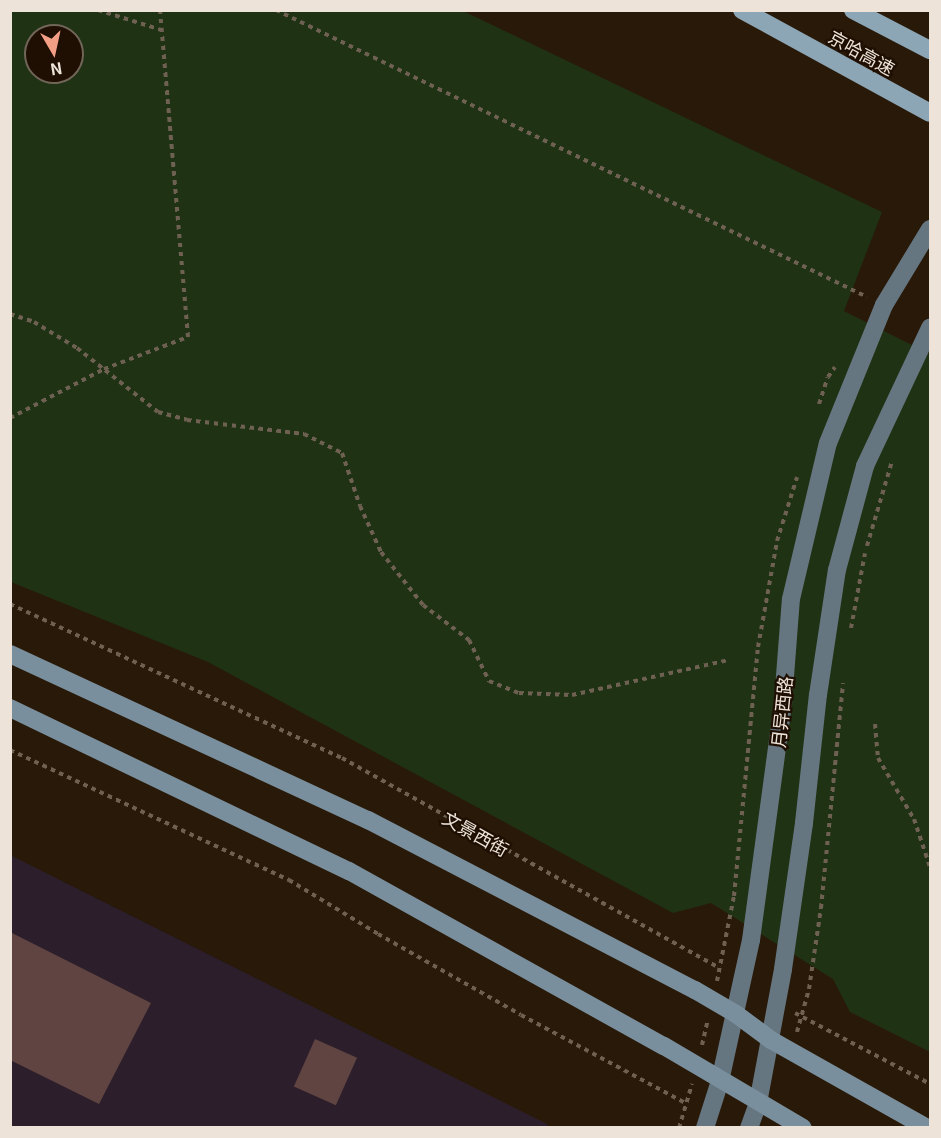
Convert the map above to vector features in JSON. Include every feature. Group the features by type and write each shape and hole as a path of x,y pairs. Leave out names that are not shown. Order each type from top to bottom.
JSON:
{"highway":[{"name":"京哈高速","path":"742,10 927,111"},
{"name":"京哈高速","path":"853,10 930,50"}],"main road":[{"name":"月异西路","path":"706,1124 720,1081 751,940 783,702 791,599 828,443 884,305 930,230"},
{"name":"月异西路","path":"749,1128 758,1104 777,1003 804,823 818,695 837,570 865,466 930,328"},
{"name":"文景西街","path":"10,654 368,820 736,1014 771,1040 927,1128"},
{"path":"10,708 350,871 664,1046 758,1104 803,1128"}],"path":[{"path":"98,10 162,30"},
{"path":"10,418 104,369 188,337 160,10"},
{"path":"276,10 884,305"},
{"path":"10,314 43,327 77,348 158,412 188,420 304,434 342,453 360,506 381,552 423,605 469,640 489,681 519,693 572,695 728,660"},
{"path":"850,632 865,554 895,451"},
{"name":"文景西街","path":"10,604 342,758 743,982"},
{"path":"791,1051 809,989 821,908 843,677"},
{"path":"875,724 878,758 914,819 930,867"},
{"path":"10,750 289,880 511,1010 686,1103 706,1124"},
{"path":"777,1003 930,1084"}],"shaded area":[{"path":"10,855 547,1124 549,1127 11,1127"}],"green space":[{"path":"11,11 463,11 882,212 844,311 930,354 930,1052 850,1012 833,979 711,903 673,913 208,662 11,582"}],"building":[{"path":"10,932 151,1003 99,1104 10,1060"},
{"path":"315,1039 357,1058 336,1105 294,1087"}]}
